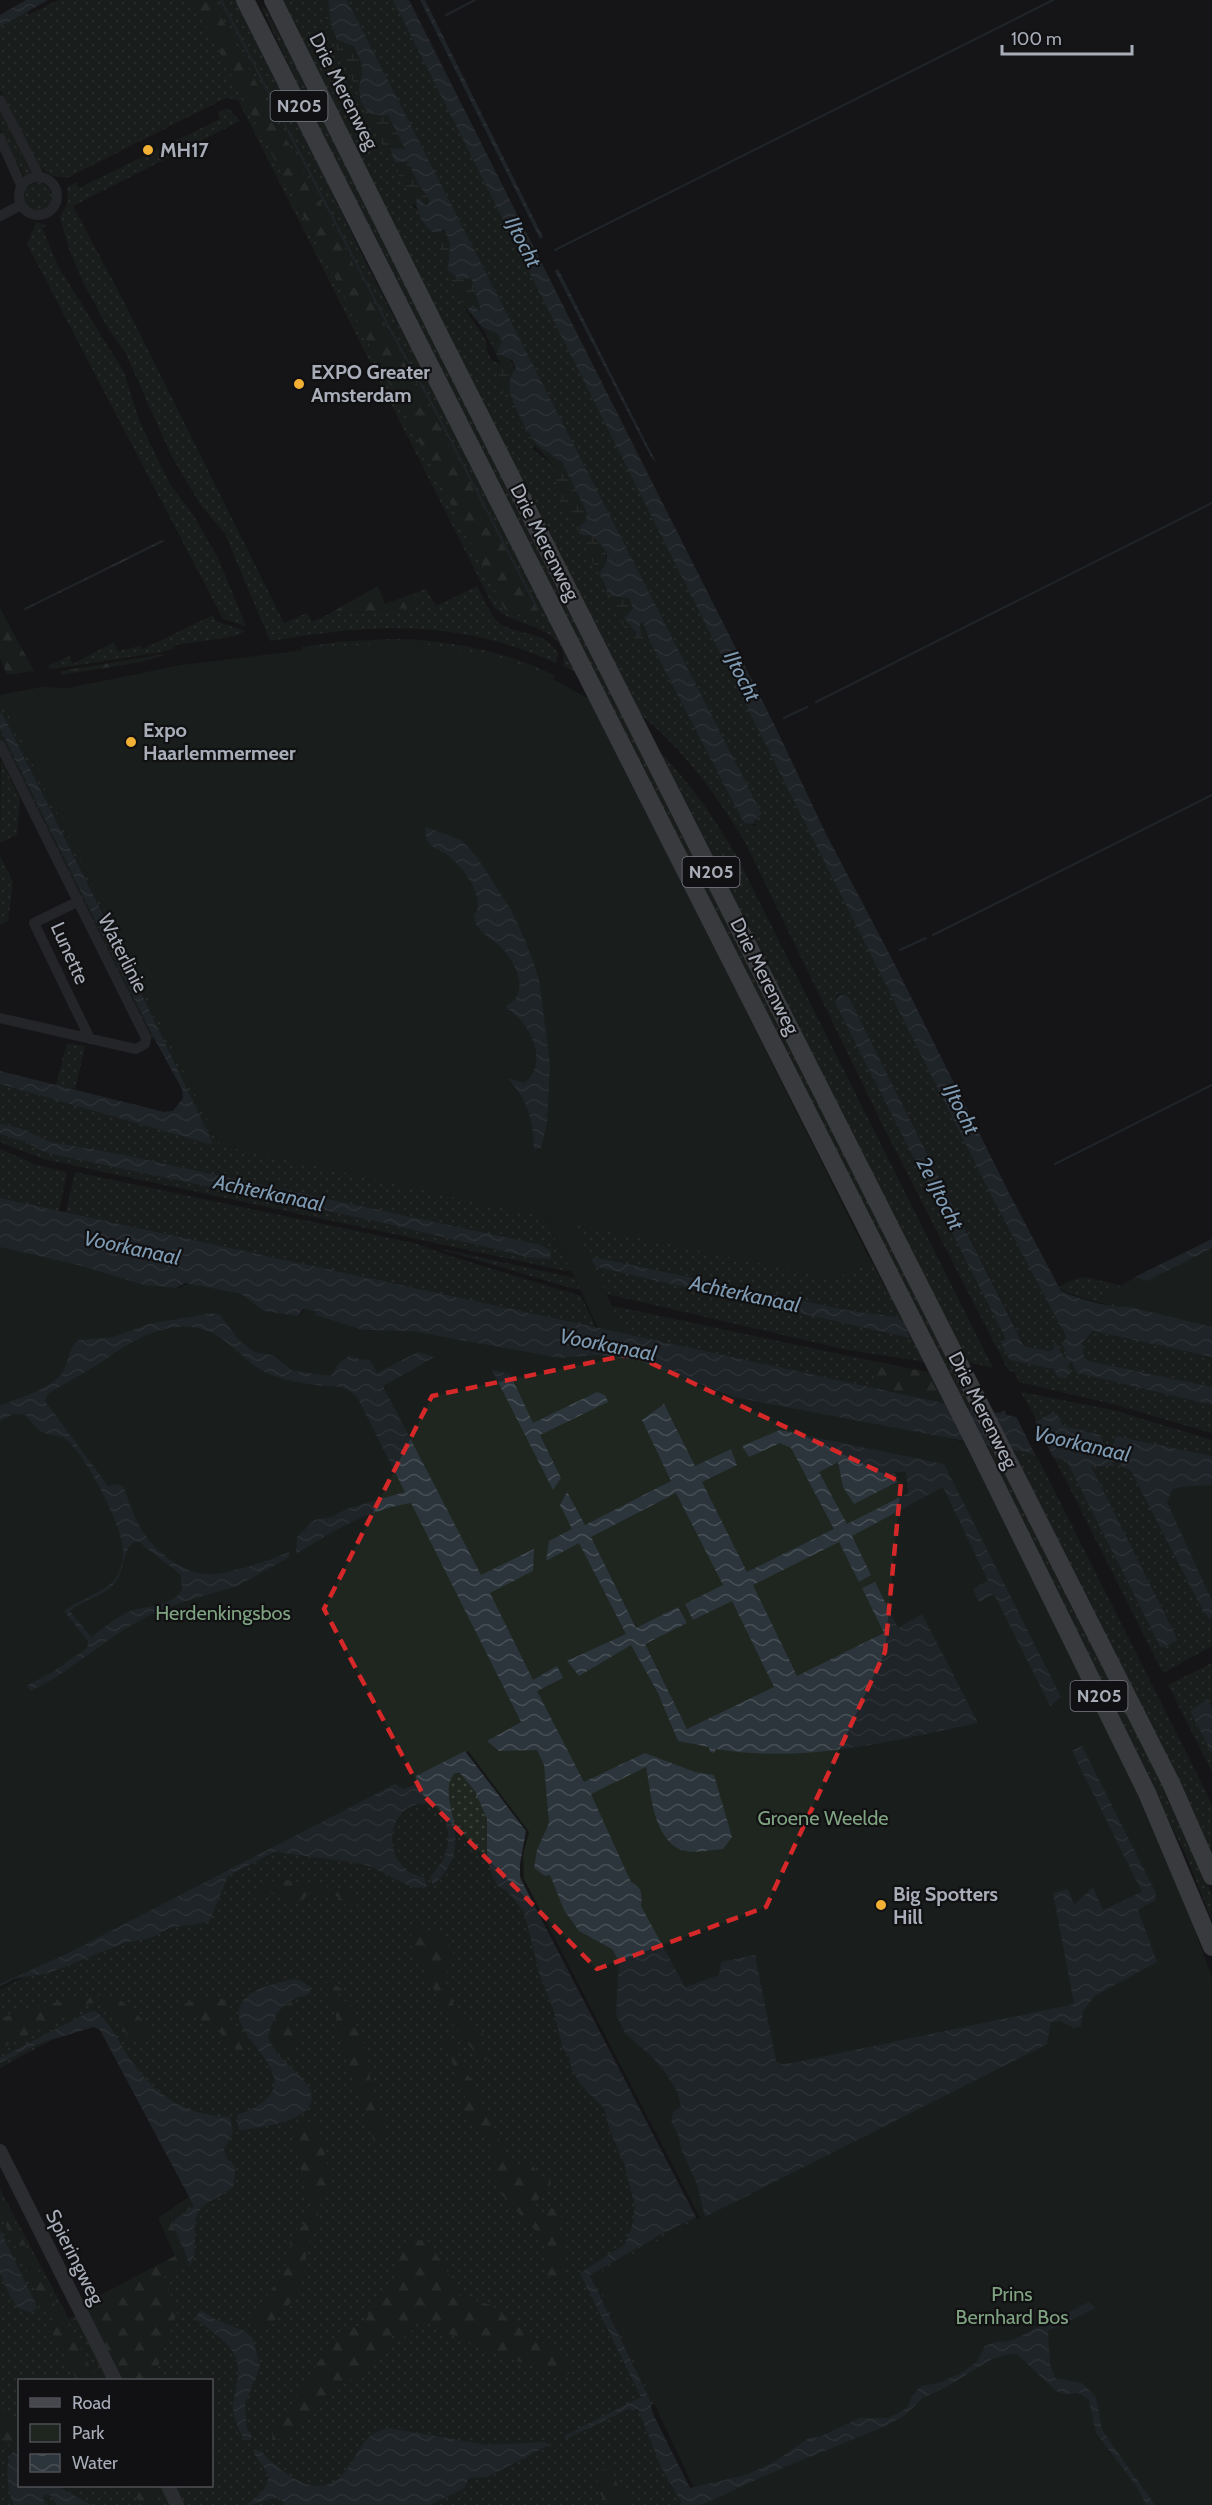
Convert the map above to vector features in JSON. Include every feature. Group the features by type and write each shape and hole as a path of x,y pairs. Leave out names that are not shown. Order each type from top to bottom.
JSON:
{"highway":[{"name":"Drie Merenweg","path":"245,0 978,1449 1147,1793 1212,1947"},
{"name":"Drie Merenweg","path":"273,0 448,352 1166,1773 1212,1876"}],"street":[{"path":"0,100 39,178"},
{"path":"0,138 22,187"},
{"path":"39,178 50,182 55,188 57,200 46,213 37,215 25,210 21,205 20,193 22,187 32,179 39,178"},
{"path":"0,216 21,205"},
{"name":"Waterlinie","path":"0,745 146,1038 145,1044 136,1048 0,1018"},
{"name":"Lunette","path":"77,902 34,923 90,1039"},
{"name":"Spieringweg","path":"0,2151 114,2379"},
{"path":"168,2487 177,2505"}],"highlighted area":[{"path":"632,1354 901,1482 885,1652 766,1907 597,1969 424,1796 324,1609 432,1396"}],"green space":[{"path":"58,0 238,0 368,267 583,676 563,666 563,652 558,642 550,635 502,613 493,606 238,100 227,98 222,100 67,178 50,175 38,165 0,90 0,27 28,11 28,15"},
{"path":"193,0 212,0 539,612 529,618 505,610"},
{"path":"283,0 328,0 362,65 359,91 388,114 405,149 415,204 411,205 449,236 448,270 465,287 463,306 486,340 487,351 492,361 502,364 536,444 532,449 553,465 602,545 606,560 605,566 599,572 642,622 651,644 744,823 755,827 755,820 762,814 347,0 393,0 993,1199 1067,1336 1065,1342 1061,1342 1067,1354 1065,1360 1055,1343 1053,1349 1049,1351 1025,1346 848,996 844,997 838,993 835,1003 1007,1339 1001,1340 1010,1360 1053,1369 1058,1377 1071,1361 1077,1373 1212,1405 1212,1433 1112,1404 1019,1382 1015,1373 1008,1370 884,1128 746,844 723,808 685,758 639,713 490,421"},
{"path":"320,0 332,0 365,64 359,91 386,111 430,199 434,228 452,236 481,301 479,311 498,334 555,452 579,488 605,543 607,571 625,588 655,640 649,646 627,634 559,492 553,465 524,433 498,383 501,364 482,327 459,300 440,249 368,119 350,74 331,38"},
{"path":"261,6 265,8 328,125 976,1410 962,1407 311,113"},
{"path":"228,108 240,121 73,206 124,302 284,623 307,613 312,622 327,615 410,608 420,601 415,593 426,589 436,606 477,586 499,623 546,640 558,653 556,663 519,648 484,638 415,629 345,631 270,641 225,534 200,504 171,455 125,352 107,327 81,278 69,249 60,217 68,202 67,187 76,183 79,188 220,119 218,112"},
{"path":"0,111 31,173 25,178 0,129"},
{"path":"38,183 48,187 52,197 48,207 38,211 28,207 24,197 28,187"},
{"path":"36,222 47,226 42,228 58,266 124,372 139,420 158,460 170,484 192,513 218,558 246,626 223,619 27,244"},
{"path":"378,586 385,604 415,593 420,601 410,608 327,615"},
{"path":"0,608 34,671 7,675 0,658"},
{"path":"213,615 216,621 245,631 236,636 176,645 173,649 162,652 60,668 50,669 48,666 69,656 73,664 114,642 118,651 140,646 143,649"},
{"path":"391,639 432,641 475,648 537,667 555,676 547,688 306,666 302,647"},
{"name":"Groene Weelde","path":"410,642 492,656 546,675 591,700 871,1262 834,1279 574,1224 636,1358 968,1443 1152,1823 1179,1886 1212,1978 1212,2505 702,2505 594,2276 700,2218 524,1879 523,1855 529,1832 468,1751 420,1776 419,1785 407,1789 401,1786 0,1987 0,1246 154,1285 179,1288 189,1283 245,1295 267,1311 299,1316 306,1309 322,1312 320,1315 367,1331 415,1328 610,1354 544,1217 220,1145 0,697 0,695 41,687 68,688 181,665 321,648"},
{"path":"171,653 142,662 61,675 61,671"},
{"path":"0,695 541,1211 571,1270 566,1271 43,1159 0,1142 0,1134 28,1143 46,1153 370,1220 528,1257 541,1245 115,1153 51,1142 20,1128 0,1124 0,1084 209,1144 213,1143 102,911 0,713"},
{"path":"0,729 154,1038 152,1039 148,1037 0,739"},
{"path":"656,748 699,798 735,853 993,1368 963,1361"},
{"path":"1,760 20,799 17,835 0,843"},
{"path":"0,856 13,882 8,921 0,925"},
{"path":"67,1043 85,1046 75,1089 56,1085"},
{"path":"0,1149 37,1165 67,1172 59,1211 0,1198"},
{"path":"75,1172 414,1243 581,1296 596,1328 66,1212"},
{"path":"567,1221 837,1273 869,1256 885,1288 904,1310 926,1362 848,1350 598,1292","holes":["593,1257 852,1311 897,1317 905,1323 910,1337 596,1267 592,1261"]},
{"path":"1212,1239 1212,1327 1131,1307 1096,1302 1135,1277"},
{"path":"437,1248 575,1278 581,1290 564,1286"},
{"path":"1085,1277 1212,1306 1212,1327 1105,1304 1083,1298 1059,1287 1069,1281"},
{"path":"604,1304 872,1361 876,1388 616,1333"},
{"path":"1093,1331 1212,1357 1212,1387 1088,1361 1084,1357 1082,1344"},
{"path":"872,1361 933,1373 948,1404 876,1388"},
{"path":"1021,1392 1113,1410 1212,1440 1212,1456 1116,1436 1112,1448 1107,1447 1100,1435 1062,1425 1057,1416 1050,1414 1037,1421"},
{"path":"981,1445 995,1447 1183,1822 1212,1894 1212,1921 1186,1855"},
{"path":"1011,1450 1036,1454 1204,1788 1212,1806 1212,1861"},
{"path":"1110,1455 1115,1455 1121,1466 1131,1471 1204,1613 1212,1620 1212,1646 1163,1673 1054,1457 1066,1460 1161,1648 1178,1639 1090,1465 1115,1466"},
{"path":"1212,1480 1212,1603 1153,1485"},
{"path":"1212,1663 1212,1707 1207,1699 1190,1711 1212,1754 1212,1772 1168,1685"},
{"path":"440,1770 473,1774 679,2221 584,2273 649,2398 590,2274 696,2217 701,2228 818,2322 647,2408 692,2505 0,2505 0,2189 69,2319 187,2256 184,2224 199,2203 96,2016 0,2068 0,1989 403,1789 164,1783"},
{"path":"282,1879 352,1892 359,1899 358,1904 354,1907 347,1907 339,1897 311,1892 297,1904 292,1904 275,1893 255,1899 255,1896 268,1883"},
{"path":"417,1928 440,1936 449,1944 454,1956 441,1985 452,1997 456,2016 480,2028 483,2034 481,2043 489,2057 485,2061 449,2021 410,1940 413,1929"},
{"path":"330,1982 343,1990 337,1994 353,2008 357,2029 366,2049 371,2084 382,2115 383,2129 379,2145 374,2143 338,2033 336,2015 325,1984"},
{"path":"105,1995 109,2000 118,1999 137,2014 150,2032 148,2038 144,2040 129,2038 108,2008 101,2004 90,2003 0,2049 0,2019 17,2012 77,1997"},
{"path":"215,1997 225,2000 230,2026 232,2031 244,2040 244,2050 228,2045 216,2028 178,2007"},
{"path":"295,1999 296,2005 287,2024 298,2034 300,2040 291,2062 275,2048 269,2038 277,2015 284,2006"},
{"path":"446,2035 449,2035 513,2168 530,2161 540,2177 551,2181 549,2191 531,2205 534,2215 544,2214 550,2208 560,2210 563,2225 555,2229 556,2234 566,2243 560,2258 566,2277 563,2281 552,2281 548,2275 544,2247 539,2234 505,2199 494,2182 493,2152 488,2138 465,2111 465,2092 457,2079 449,2050 444,2041"},
{"path":"307,2122 318,2126 328,2170 328,2194 319,2207 317,2221 308,2246 303,2276 295,2295 289,2305 272,2322 263,2326 254,2325 245,2320 247,2315 261,2303 277,2282 291,2250 290,2243 293,2234 295,2230 303,2226 311,2205 295,2140 298,2129"},
{"path":"0,2193 60,2315 49,2319 0,2213"},
{"path":"189,2197 195,2206 175,2219 173,2225 190,2265 164,2276 177,2313 153,2379 120,2379 83,2304 175,2256 158,2218"},
{"path":"407,2240 426,2240 444,2265 460,2297 491,2305 533,2338 564,2353 574,2369 563,2378 480,2348 417,2318 408,2337 393,2335 371,2366 357,2377 338,2382 322,2406 306,2422 284,2437 272,2440 273,2428 308,2382 316,2365 348,2325 359,2326 399,2277 396,2254"},
{"path":"63,2314 96,2379 76,2379 58,2342 47,2326 56,2324"},
{"path":"0,2405 18,2428 18,2455 0,2435"},
{"path":"610,2468 618,2486 629,2500 628,2505 609,2505 597,2490 597,2472"},
{"path":"129,2487 152,2487 161,2505 142,2505"}],"water":[{"path":"26,0 48,0 0,27 0,15"},
{"path":"328,0 347,0 762,814 754,824 744,823 651,644 643,622 640,624 641,636 639,636 624,618 633,609 629,598 611,596 599,573 606,562 606,553 591,535 582,535 579,527 586,521 587,513 562,462 536,444 526,431 510,392 512,376 516,368 512,360 499,354 498,350 502,342 498,334 482,327 468,309 473,305 479,311 480,307 471,278 459,279 448,270 450,243 444,229 432,232 420,216 417,196 426,206 430,201 408,162 395,162 390,148 405,149 388,115 372,113 362,103 359,89 362,66 354,46 337,40 331,24"},
{"path":"393,0 409,0 775,726 826,834 1061,1291 1095,1303 1131,1307 1212,1327 1212,1357 1093,1331 1082,1343 1084,1357 1089,1361 1212,1387 1212,1405 1077,1373 1071,1361 1068,1366 1071,1373 1064,1378 1058,1377 1053,1369 1010,1360 1000,1341 1006,1339 835,1003 839,995 848,996 1024,1346 1049,1351 1053,1349 1055,1342 1065,1359 1067,1354 1060,1341 1065,1342 1066,1336 993,1199"},
{"path":"420,0 425,0 543,237 540,239"},
{"path":"558,269 656,462 651,457 555,271"},
{"path":"162,540 165,541 23,611 25,608"},
{"path":"0,713 107,922 213,1143 209,1144 0,1084 0,1071 164,1112 173,1111 183,1098 182,1089 154,1038 0,729"},
{"path":"426,827 461,840 477,857 511,910 526,942 539,979 550,1064 547,1124 541,1148 534,1149 525,1102 507,1078 525,1083 536,1063 535,1049 530,1034 521,1021 505,1006 518,994 520,986 516,969 500,946 478,927 474,916 477,912 477,896 470,880 447,855 429,843 426,837"},
{"name":"Achterkanaal","path":"0,1124 20,1128 51,1142 115,1153 541,1245 550,1250 551,1259 528,1257 370,1220 46,1153 28,1143 0,1134"},
{"name":"Voorkanaal","path":"0,1198 976,1410 1000,1413 1005,1410 1006,1415 1037,1421 1051,1413 1057,1414 1062,1425 1100,1435 1115,1466 1091,1466 1178,1640 1161,1648 1066,1460 733,1397 639,1360 597,1355 560,1358 411,1331 363,1330 316,1315 316,1311 303,1309 298,1316 264,1311 241,1294 185,1283 176,1288 144,1285 82,1266 0,1247"},
{"path":"1212,1239 1212,1248 1147,1281 1135,1277"},
{"name":"Achterkanaal","path":"593,1257 852,1311 897,1317 905,1323 910,1338 596,1267 592,1261"},
{"path":"212,1313 220,1315 239,1340 254,1352 272,1355 293,1371 331,1376 339,1363 349,1356 363,1360 369,1359 377,1373 418,1352 434,1357 383,1386 481,1575 534,1549 533,1571 490,1593 533,1680 557,1666 563,1678 537,1691 584,1782 645,1753 695,1772 714,1775 732,1837 723,1849 687,1851 677,1848 669,1841 662,1832 654,1811 646,1767 591,1794 631,1882 640,1889 641,1906 685,1987 719,1975 721,1962 755,1955 776,2061 781,2064 792,2063 1074,2004 1053,1893 1068,1889 1074,1905 1093,1887 1103,1910 1142,1892 1072,1751 1082,1746 1155,1891 1156,1900 1138,1910 1157,1962 1095,1996 1083,2011 1081,2026 1074,2028 1060,2021 1051,2023 1047,2044 705,2217 697,2184 671,2121 673,2112 681,2107 677,2091 655,2060 625,2033 616,2014 619,1961 612,1949 579,1931 564,1910 550,1875 545,1876 534,1868 537,1850 549,1823 544,1765 537,1750 499,1751 487,1741 521,1722 411,1503 365,1516 296,1554 297,1537 314,1520 332,1517 346,1509 405,1492 357,1397 351,1392 342,1387 304,1383 271,1375 255,1366 228,1343 212,1333 198,1328 183,1327 169,1328 141,1338 48,1394 45,1401 108,1486 115,1484 123,1486 146,1537 168,1558 185,1569 212,1574 246,1567 289,1552 290,1557 237,1586 183,1602 150,1615 123,1630 55,1678 30,1691 28,1685 54,1671 87,1648 88,1641 64,1611 111,1583 120,1569 123,1553 121,1537 109,1506 74,1448 64,1437 41,1432 25,1415 14,1414 0,1421 0,1406 38,1390 59,1377 72,1348 79,1340 113,1337 149,1324","holes":["134,1542 139,1542 181,1575 182,1590 166,1603 126,1613 91,1637 70,1611 113,1585 120,1575 127,1550"]},
{"path":"492,1370 510,1374 533,1423 597,1392 605,1395 608,1402 540,1435 561,1478 553,1490"},
{"path":"664,1404 695,1466 731,1449 737,1465 702,1482 747,1572 834,1529 791,1448 780,1443 749,1457 742,1446 780,1430 944,1464 1061,1697 1050,1706 994,1594 979,1602 973,1589 988,1581 943,1487 852,1536 871,1575 859,1582 839,1542 753,1585 797,1676 884,1633 862,1588 875,1582 898,1628 922,1614 978,1723 880,1743 815,1752 749,1753 716,1749 714,1753 710,1752 709,1747 678,1741 658,1693 631,1645 579,1676 567,1661 626,1634 579,1543 546,1561 549,1541 572,1529 560,1505 567,1492 585,1525 671,1481 642,1420","holes":["838,1462 843,1487 854,1504 897,1482 895,1472 906,1472 908,1493 847,1524 819,1472","676,1493 723,1585 685,1604 693,1620 732,1601 774,1687 687,1729 645,1644 687,1623 678,1607 636,1628 591,1537"]},
{"path":"1116,1436 1212,1456 1212,1485 1180,1487 1172,1490 1167,1502 1212,1601 1212,1620 1204,1613 1131,1471 1121,1466 1112,1448"},
{"path":"1207,1699 1212,1707 1212,1754 1190,1711"},
{"path":"465,1751 526,1831 520,1878 696,2217 590,2275 649,2398 653,2414 690,2488 746,2475 772,2463 809,2438 819,2437 860,2418 888,2418 907,2408 912,2396 921,2386 939,2383 977,2362 985,2346 995,2342 1010,2341 1089,2302 1096,2308 1048,2331 1050,2364 1055,2378 1082,2383 1096,2397 1102,2430 1155,2505 1146,2505 1137,2487 1096,2433 1089,2400 1079,2393 1064,2394 1056,2391 1018,2355 1010,2354 992,2359 948,2386 923,2398 905,2415 886,2426 780,2469 701,2505 683,2505 661,2467 638,2409 628,2409 566,2439 564,2436 641,2397 580,2273 625,2244 632,2226 635,2207 625,2166 609,2128 604,2108 581,2085 563,2049 553,2008 540,1976 524,1912 508,1892 498,1886 492,1876 487,1854 487,1819 475,1791 460,1773 455,1773 449,1783 454,1822 454,1853 447,1869 433,1885 430,1876 446,1851 448,1833 438,1806 420,1804 406,1809 397,1819 393,1833 393,1847 398,1861 409,1872 424,1877 427,1887 416,1888 372,1867 358,1863 275,1852 228,1876 209,1922 169,1928 151,1938 124,1943 49,1973 12,1979 70,1952 395,1784 404,1789 416,1784 416,1776"},
{"path":"293,1979 300,1980 312,1988 309,1994 300,1996 281,2009 273,2022 268,2038 279,2055 304,2081 311,2094 310,2104 303,2113 292,2119 278,2124 239,2130 237,2115 264,2101 274,2086 272,2071 241,2024 239,2009 253,1992"},
{"path":"95,2011 107,2023 133,2063 167,2098 195,2111 230,2117 233,2132 224,2150 226,2157 235,2167 234,2185 200,2210 195,2224 195,2252 190,2265 173,2225 175,2219 194,2206 100,2030 94,2027 40,2043 0,2063 0,2058"},
{"path":"0,2230 37,2307 32,2313 18,2308 0,2273"},
{"path":"201,2310 213,2318 246,2332 253,2339 260,2367 245,2404 247,2429 252,2436 250,2440 244,2440 234,2413 233,2404 238,2376 235,2355 223,2340 195,2318"},
{"path":"388,2428 488,2445 544,2442 549,2445 487,2477 469,2478 464,2488 430,2505 285,2505 280,2498 245,2505 261,2493 269,2475 254,2454 256,2450 261,2451 287,2474 309,2485 319,2486 330,2484 340,2477 347,2470 364,2442 370,2436"},
{"path":"13,2452 18,2455 18,2487 59,2487 91,2505 57,2505 50,2495 45,2494 43,2498 45,2505 14,2505 8,2486 7,2470"}],"pier":[{"path":"1015,1414 1033,1417 1055,1461 1036,1457"}],"waterway":[{"path":"221,0 391,331 432,404 537,608"},
{"path":"446,15 475,0"},
{"path":"555,250 1053,0"},
{"path":"816,702 1212,503"},
{"path":"784,718 807,707"},
{"path":"933,935 1212,795"},
{"path":"900,950 926,938"},
{"path":"1055,1164 1212,1085"},
{"path":"0,1985 12,1979"}],"place":[{"name":"MH17","path":"148,150"},
{"name":"EXPO Greater Amsterdam","path":"299,384"},
{"name":"Expo Haarlemmermeer","path":"131,742"},
{"name":"Big Spotters Hill","path":"881,1905"}],"water label":[{"name":"IJtocht","path":"523,242"},
{"name":"IJtocht","path":"742,676"},
{"name":"IJtocht","path":"961,1109"},
{"name":"2e IJtocht","path":"940,1194"}],"park label":[{"name":"Herdenkingsbos","path":"223,1613"},
{"name":"Prins Bernhard Bos","path":"1012,2306"}]}
